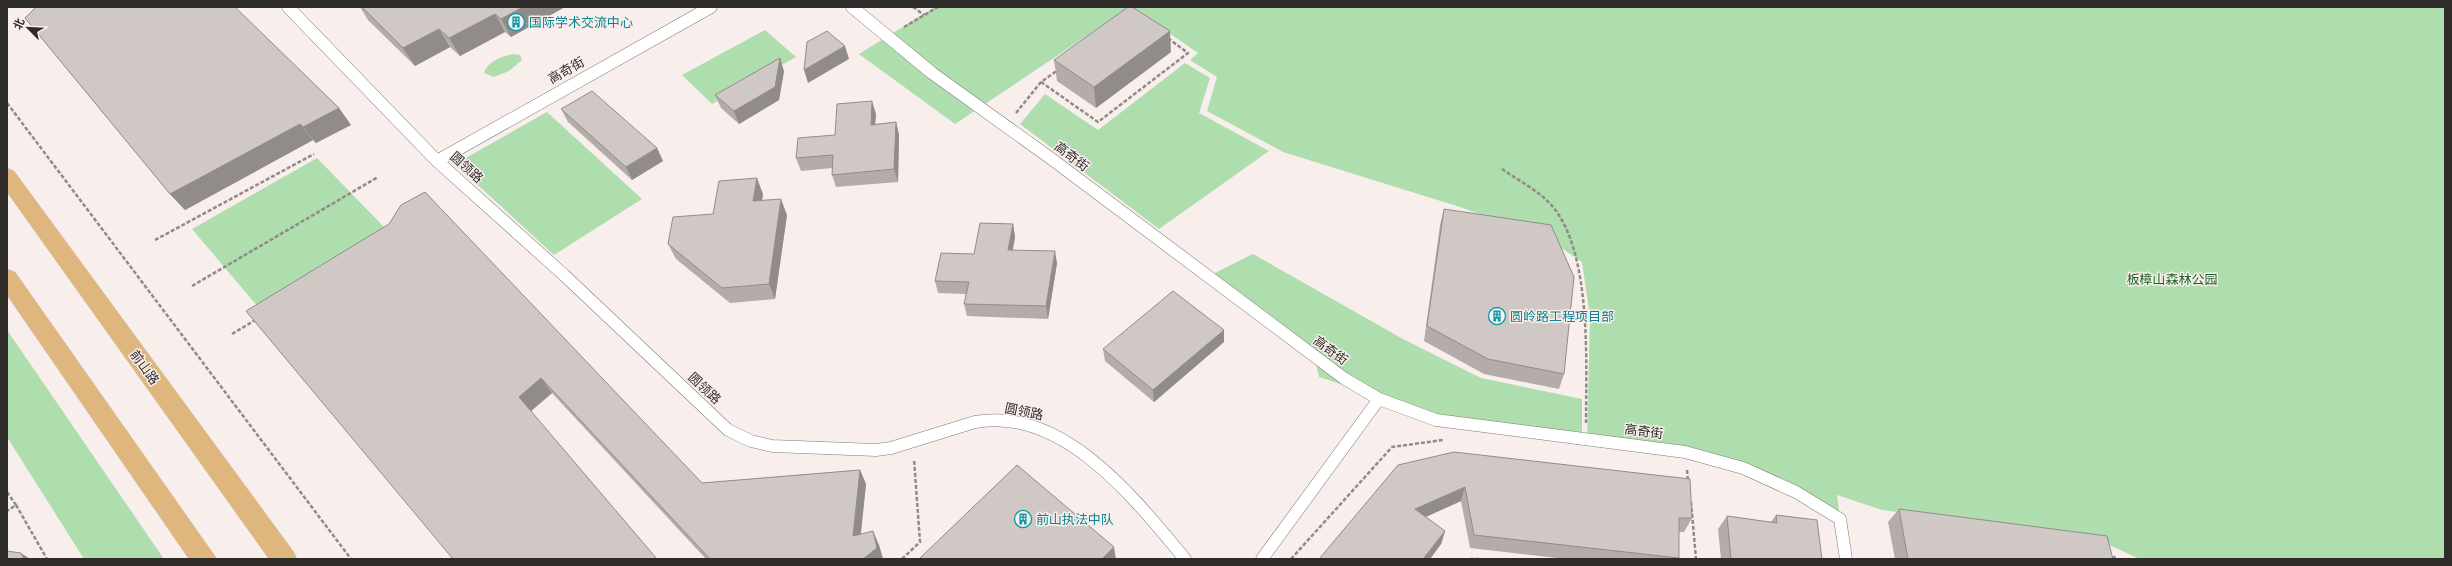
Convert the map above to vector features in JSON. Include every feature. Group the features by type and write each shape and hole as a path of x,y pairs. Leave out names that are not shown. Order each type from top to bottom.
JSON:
{"main road":[{"name":"前山路","path":"7,176 284,559"},
{"path":"7,278 204,559"}],"lane":[{"name":"圆领路","path":"288,7 437,161 564,276 728,430 747,442 768,446 890,448 987,420 1010,420 1046,430 1078,450 1121,485 1185,559"},
{"name":"高奇街","path":"437,161 711,7"},
{"name":"高奇街","path":"852,7 932,73 1281,332 1345,378 1379,399 1436,420 1686,452 1743,468 1796,492 1840,519 1846,559"},
{"path":"1262,559 1379,399"}],"path":[{"path":"912,7 924,15"},
{"path":"888,37 938,7"},
{"path":"1041,82 1098,122 1188,53 1164,36"},
{"path":"1005,126 1041,82 1060,68"},
{"path":"7,103 351,559"},
{"path":"155,240 302,159 314,154"},
{"path":"1502,169 1553,207 1567,227 1576,264 1584,316 1586,439"},
{"path":"192,286 378,177"},
{"path":"232,334 259,318"},
{"path":"1291,559 1392,447 1447,439 1476,425"},
{"path":"902,559 920,542 912,441"},
{"path":"1686,452 1689,482"},
{"path":"7,492 47,559"},
{"path":"1690,498 1696,559"},
{"path":"7,511 16,505"},
{"path":"1470,559 1479,559"}],"green space":[{"path":"935,7 1130,7 955,124 859,54"},
{"name":"板樟山森林公园","path":"1131,7 2445,7 2445,559 2140,559 2096,539 1882,510 1837,495 1840,519 1743,467 1587,439 1590,317 1582,262 1548,239 1460,207 1283,152 1207,111 1217,77 1190,60 1198,53"},
{"path":"765,30 796,57 712,104 682,75"},
{"path":"513,54 520,55 522,60 509,71 494,77 484,73 488,65 492,62"},
{"path":"1185,63 1210,78 1199,113 1269,151 1159,229 1020,124 1045,94 1098,130"},
{"path":"547,112 642,199 554,255 455,164"},
{"path":"317,158 388,231 259,308 192,229"},
{"path":"1253,254 1403,339 1481,378 1582,399 1582,433 1439,416 1319,377 1313,350 1213,274"},
{"path":"7,330 164,559 84,559 7,437"}],"building":[{"path":"36,7 235,7 339,108 303,127 300,124 170,194 25,18"},
{"path":"362,7 523,7 501,19 495,14 449,38 439,29 403,48"},
{"path":"1128,7 1132,7 1170,31 1094,87 1054,60"},
{"path":"827,31 845,46 804,70 807,42"},
{"path":"780,58 775,87 734,111 715,95"},
{"path":"592,91 657,148 626,167 561,109"},
{"path":"872,101 871,125 896,122 894,169 832,175 833,155 796,158 798,138 835,135 837,104"},
{"path":"757,178 753,201 781,199 769,284 722,288 668,244 673,217 713,214 719,181"},
{"path":"425,192 702,483 860,470 853,536 873,531 877,548 863,559 710,559 541,378 519,397 657,559 453,559 246,311 389,224 401,205"},
{"name":"圆岭路工程项目部","path":"1444,209 1551,225 1574,277 1564,374 1488,359 1427,326"},
{"path":"980,223 1013,224 1008,250 1055,251 1046,306 964,304 969,282 935,281 941,253 974,254"},
{"path":"1173,291 1224,330 1153,390 1103,349"},
{"path":"1454,452 1690,479 1692,518 1679,518 1679,558 1474,535 1465,487 1415,509 1445,531 1423,559 1319,559 1398,465"},
{"name":"前山执法中队","path":"1017,465 1114,547 1102,559 919,559"},
{"path":"1899,509 2107,536 2113,559 1908,559"},
{"path":"1776,515 1817,520 1822,559 1731,559 1727,516 1777,523"},
{"path":"7,551 21,553 24,559 7,559"}],"place":[{"name":"国际学术交流中心","path":"516,22"},
{"name":"圆岭路工程项目部","path":"1497,316"},
{"name":"前山执法中队","path":"1023,519"}]}
